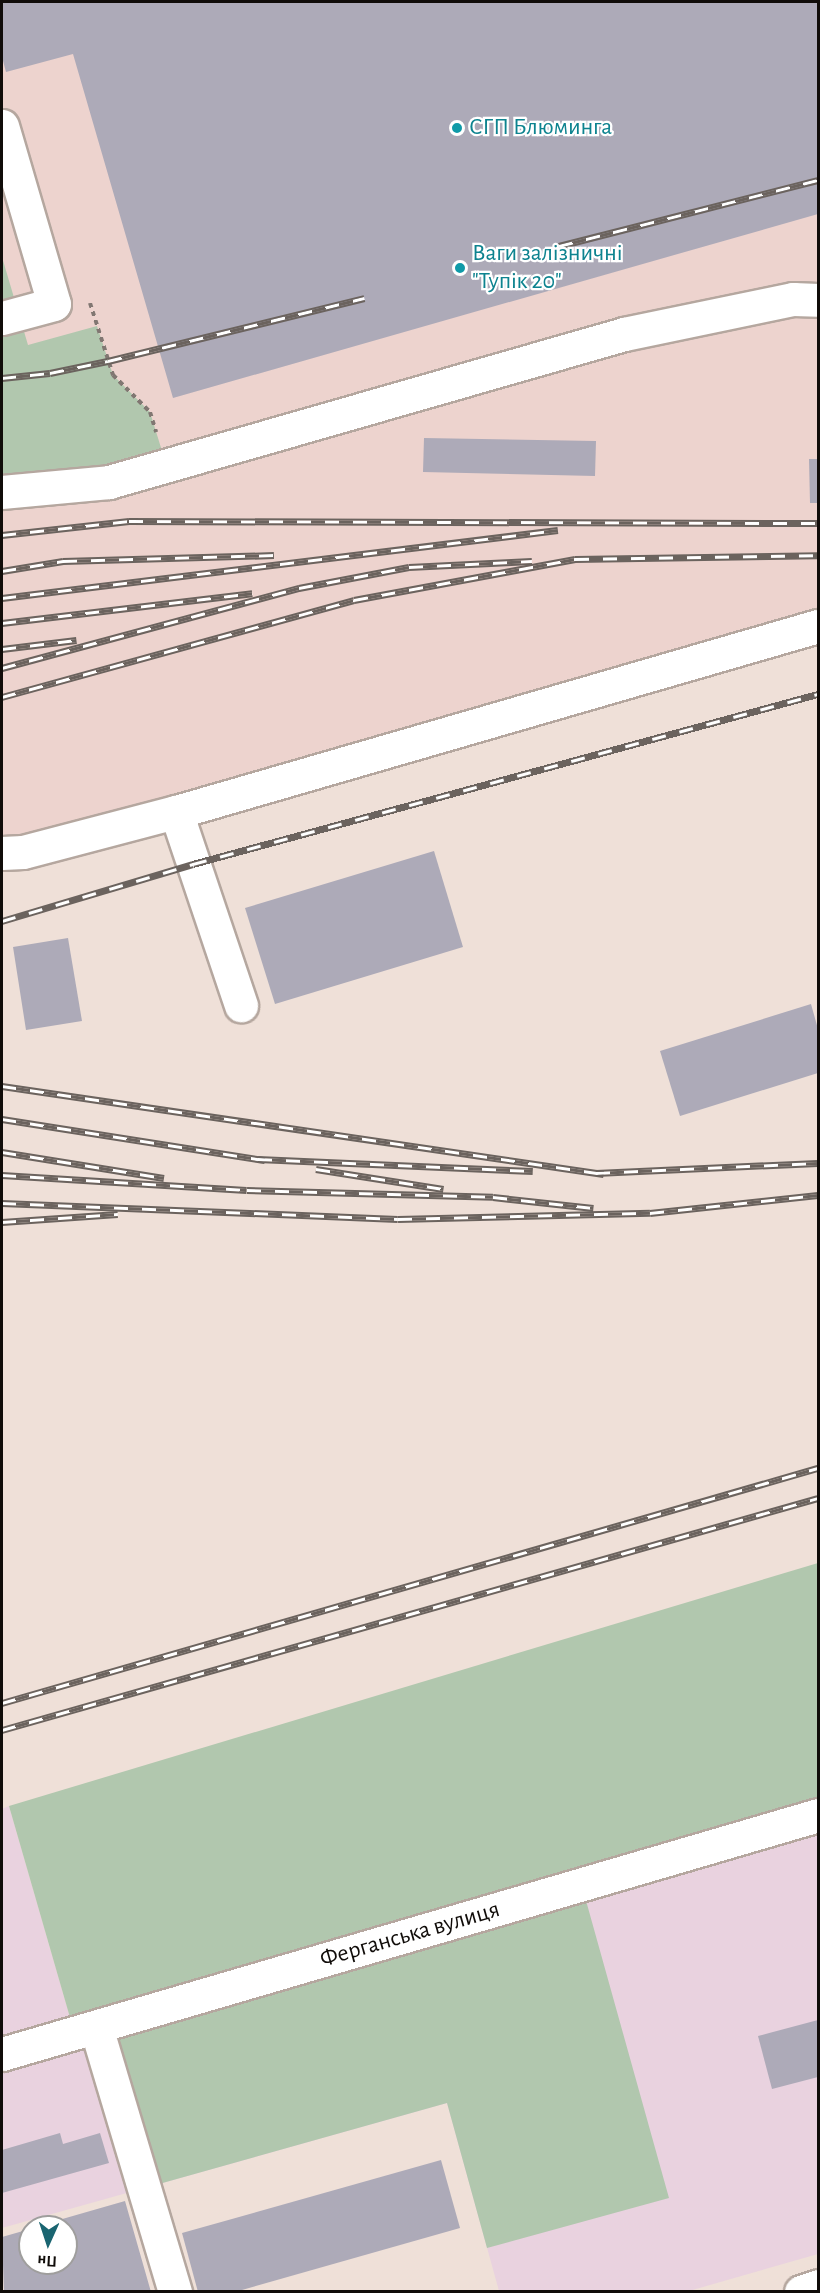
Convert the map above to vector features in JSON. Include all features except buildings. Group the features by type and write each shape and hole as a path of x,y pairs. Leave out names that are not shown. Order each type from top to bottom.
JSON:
{"street":[{"path":"2,126 54,304 2,318"},
{"path":"2,492 109,482 624,334 793,299 819,300"},
{"path":"2,853 23,852 176,812 819,626"},
{"path":"176,812 241,1005"},
{"name":"Ферганська вулиця","path":"2,2054 819,1815"},
{"path":"96,2027 175,2292"},
{"path":"801,2292 819,2286"}],"path":[{"path":"87,292 113,375 150,412 159,441"}],"shaded area":[{"path":"2,2 818,2 818,626 2,853"},
{"path":"818,1801 818,2254 689,2291 499,2291 447,2103 48,2215 18,2215 18,2224 2,2228 2,1809 9,1806 71,2021"}],"green space":[{"path":"2,257 28,345 97,326 113,375 150,412 162,451 101,469 2,477"},
{"path":"818,1563 818,1801 71,2021 9,1806"},
{"path":"585,1897 669,2198 487,2248 447,2103 159,2184 116,2037"}],"railway":[{"path":"559,246 818,180"},
{"path":"2,378 50,373 108,361 364,298"},
{"path":"2,535 129,521 818,523"},
{"path":"2,598 558,530"},
{"path":"2,571 63,561 274,555"},
{"path":"2,697 354,600 575,559 818,555"},
{"path":"2,668 299,588 409,567 532,561"},
{"path":"2,623 252,593"},
{"path":"2,649 76,640"},
{"path":"2,921 193,864 818,694"},
{"path":"2,1086 604,1174"},
{"path":"2,1119 265,1160"},
{"path":"2,1152 164,1178"},
{"path":"258,1159 533,1171"},
{"path":"596,1173 818,1163"},
{"path":"316,1169 443,1189"},
{"path":"2,1175 247,1190 493,1197 593,1208"},
{"path":"2,1203 398,1219 650,1213 818,1195"},
{"path":"2,1222 118,1214"},
{"path":"2,1703 818,1468"},
{"path":"2,1730 818,1498"}],"place":[{"name":"СГП Блюминга","path":"457,128"},
{"name":"Ваги залізничні \"Тупік 20\"","path":"460,268"}]}
